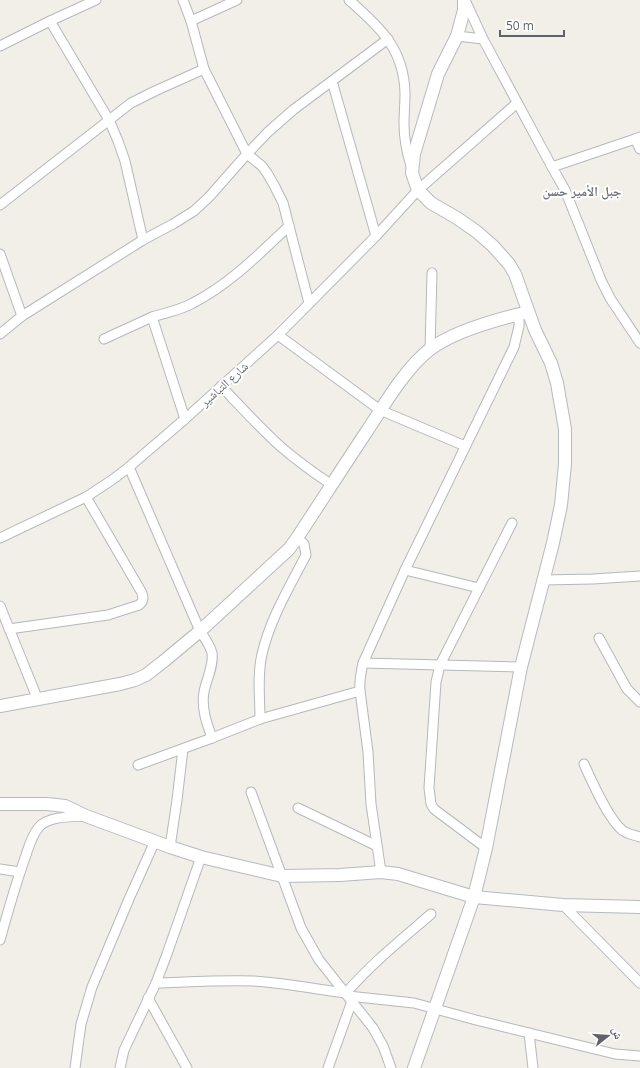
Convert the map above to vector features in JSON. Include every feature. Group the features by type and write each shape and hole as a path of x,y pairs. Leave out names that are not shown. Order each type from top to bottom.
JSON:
{"street":[{"path":"0,46 96,0"},
{"path":"182,0 191,21 204,69 247,154 262,166 283,203 309,303"},
{"path":"191,21 237,0"},
{"path":"349,0 369,17 388,39 396,52 402,68 405,93 404,124 407,154 418,190 431,203 477,232 498,250 515,274 520,288 523,313 514,347 405,570 363,663 359,681 368,752 371,804 381,872"},
{"path":"412,173 414,154 438,74 457,36 465,0"},
{"path":"465,0 483,39 565,190 610,298 640,343"},
{"path":"50,21 109,120 118,141 125,161 142,240"},
{"path":"457,36 483,39"},
{"path":"0,334 22,316 142,240 173,224 194,210 209,197 268,132 293,110 388,39"},
{"path":"0,205 131,103 204,69"},
{"path":"332,81 376,236"},
{"name":"شارع التباشير","path":"0,538 86,497 112,480 185,419 278,335 376,236 418,190 517,103"},
{"path":"552,167 638,138 640,149"},
{"path":"104,339 152,318 191,304 217,289 289,226"},
{"path":"0,254 22,316"},
{"path":"430,349 432,272"},
{"path":"0,706 38,700 135,680 164,661 200,631 282,557 297,538 380,410 406,374 419,359 430,349 464,331 523,313"},
{"path":"414,1068 474,897 486,848 521,667 544,580 561,505 565,464 565,429 562,406 551,363 535,330 523,313"},
{"path":"152,318 185,419"},
{"path":"278,335 380,410 465,446"},
{"path":"221,386 278,445 332,485"},
{"path":"129,466 200,631 211,652 212,661 204,693 203,706 212,738"},
{"path":"10,629 108,615 134,607 142,602 142,593 86,497"},
{"path":"486,848 434,809 431,804 429,788 436,682 440,665 512,523"},
{"path":"260,719 259,676 262,655 275,617 306,555 304,544 297,538"},
{"path":"405,570 479,588"},
{"path":"544,580 640,576"},
{"path":"0,606 38,700"},
{"path":"599,638 628,689 640,702"},
{"path":"363,663 521,667"},
{"path":"138,766 260,719 360,691"},
{"path":"170,847 183,748"},
{"path":"584,764 614,821 624,831 640,837"},
{"path":"251,792 301,928 319,960 348,997 367,1018 378,1036 391,1068"},
{"path":"0,804 47,804 65,806 86,816 170,847 201,857 282,876 340,875 381,872 398,874 474,897 563,905 640,906"},
{"path":"298,808 377,846"},
{"path":"0,940 32,837 39,827 48,821 62,817 86,816"},
{"path":"75,1068 81,1024 92,987 155,841"},
{"path":"120,1068 124,1050 156,983 201,857"},
{"path":"0,869 20,872"},
{"path":"563,905 640,983"},
{"path":"328,1068 348,997 359,978 431,914"},
{"path":"156,983 252,981 274,983 348,997 414,1003 476,1020 615,1054 640,1056"},
{"path":"148,998 187,1068"},
{"path":"528,1033 533,1068"}],"district":[{"name":"جبل الأمير حسن","path":"582,191"}]}
